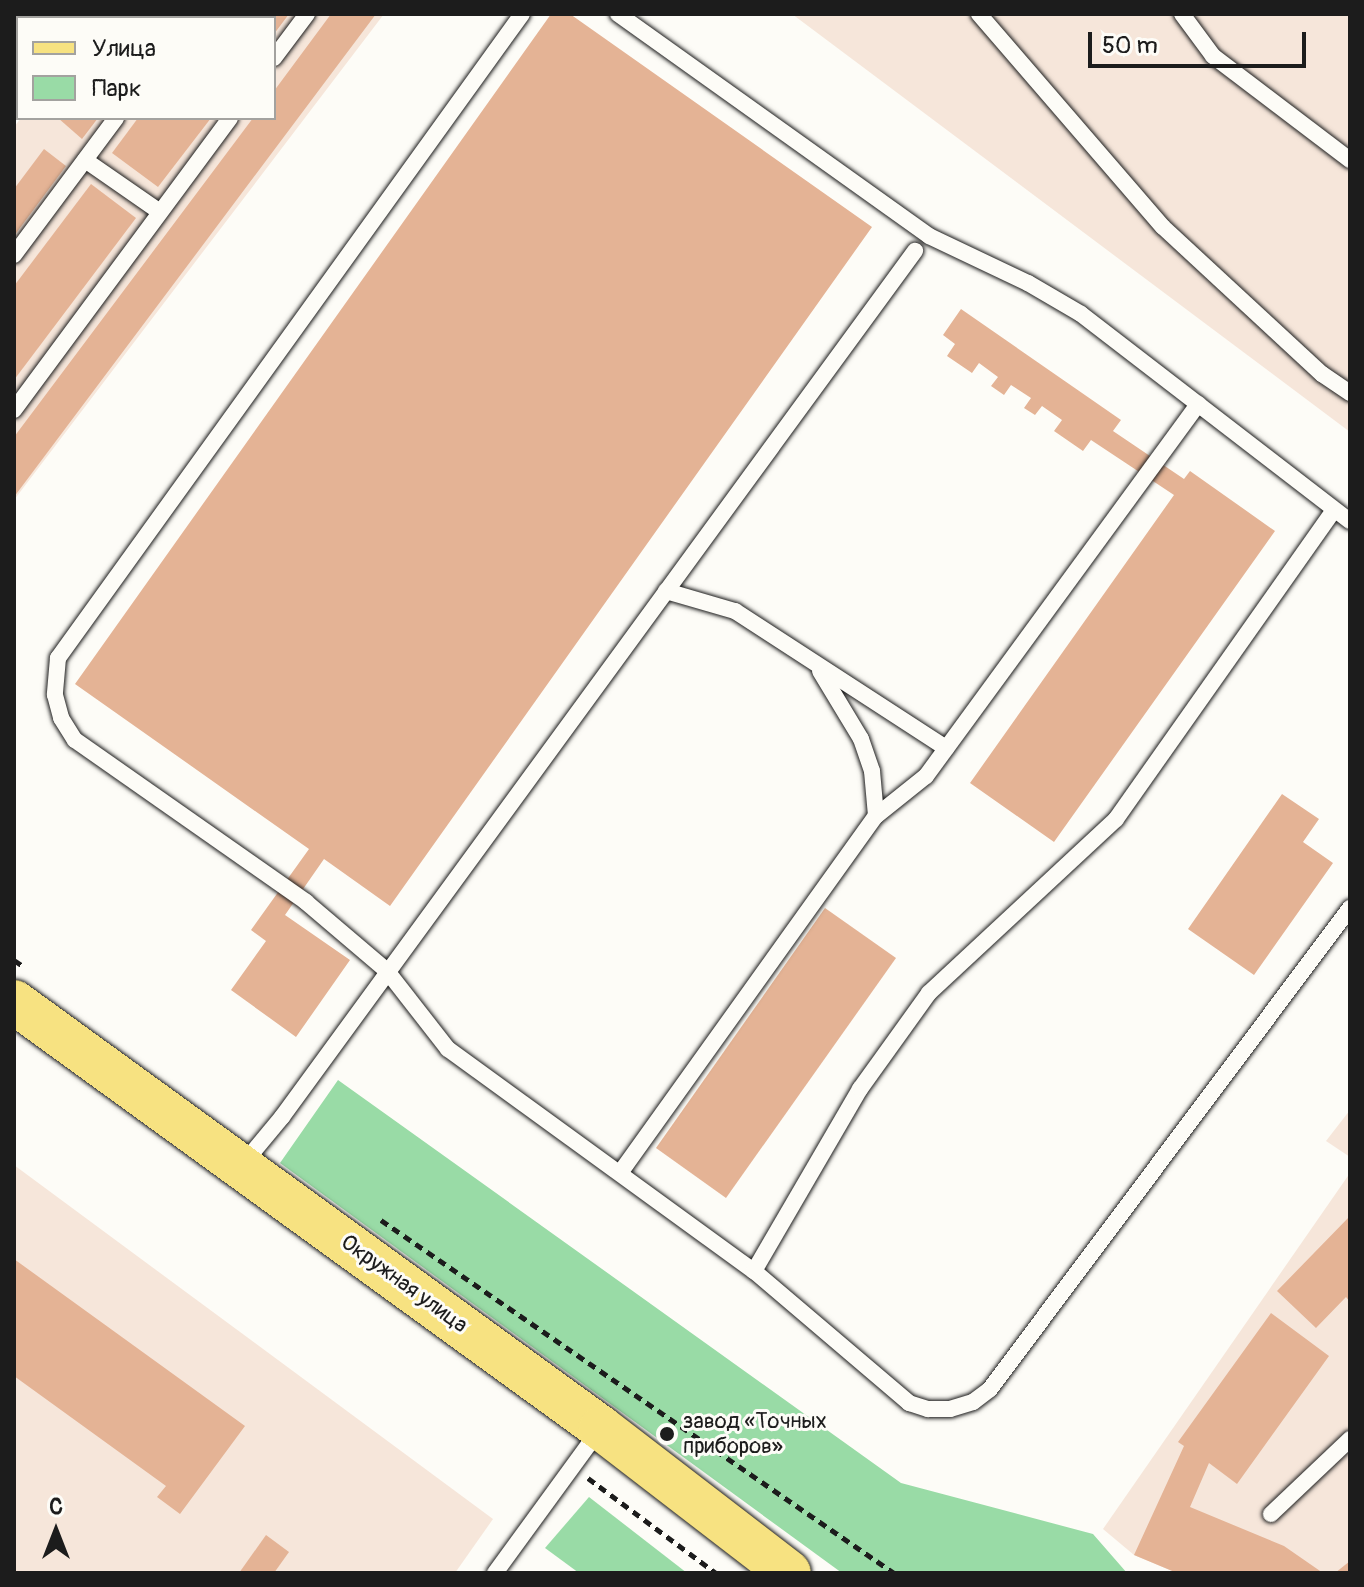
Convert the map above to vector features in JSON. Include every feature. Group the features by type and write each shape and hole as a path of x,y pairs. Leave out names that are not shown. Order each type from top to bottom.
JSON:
{"main road":[{"name":"Окружная улица","path":"20,985 241,1165 601,1428 789,1573"}],"lane":[{"path":"276,55 307,14"},
{"path":"522,14 58,658 55,669 58,708 75,740 306,902 387,971 448,1049 754,1271 909,1403 928,1409 950,1409 973,1402 990,1389 1350,908"},
{"path":"618,14 929,236 1028,283 1081,314 1350,521"},
{"path":"979,14 1163,227 1322,374 1350,393"},
{"path":"1182,14 1213,56 1350,160"},
{"path":"14,255 115,120"},
{"path":"14,410 229,120"},
{"path":"85,160 160,212"},
{"path":"241,1165 282,1117 915,251"},
{"path":"620,1173 876,816 913,789 946,748 1198,404"},
{"path":"754,1271 860,1089 929,993 1116,819 1334,510"},
{"path":"666,591 735,611 946,748"},
{"path":"816,665 861,739 872,771 876,816"},
{"path":"498,1571 601,1428"},
{"path":"1271,1514 1350,1439"}],"path":[{"path":"14,960 20,985"},
{"path":"380,1219 894,1573"},
{"path":"573,1466 716,1573"}],"shaded area":[{"path":"384,14 14,500 14,127 19,120 276,120 276,16 96,16"},
{"path":"792,14 1350,14 1350,432"},
{"path":"1350,1110 1350,1157 1326,1141"},
{"path":"14,1165 493,1519 455,1573 14,1573"},
{"path":"1350,1173 1350,1573 1177,1573 1134,1555 1103,1529"}],"green space":[{"path":"14,14 87,14 16,16 14,110"},
{"path":"338,1080 901,1483 1093,1534 1127,1573 842,1573 280,1163"},
{"path":"589,1497 687,1573 579,1573 545,1548"}],"building":[{"path":"135,14 175,14 174,16 134,16"},
{"path":"289,14 276,31 276,16 214,16"},
{"path":"331,14 376,14 14,497 14,437 252,120 276,120 276,88"},
{"path":"551,14 570,14 872,227 390,906 324,859 285,915 350,960 296,1037 231,990 266,941 251,930 309,849 75,684"},
{"path":"60,120 96,120 82,139"},
{"path":"137,120 209,120 158,187 112,153"},
{"path":"44,149 66,166 14,236 14,189"},
{"path":"91,184 136,218 14,380 14,286"},
{"path":"961,309 1121,420 1113,431 1184,479 1190,471 1275,531 1054,842 970,783 1174,495 1091,440 1083,451 1054,431 1062,420 1042,406 1035,415 1024,408 1031,398 1011,385 1004,395 991,386 998,377 979,363 972,373 947,356 955,344 943,335"},
{"path":"1282,794 1319,819 1303,842 1333,863 1254,975 1188,929"},
{"path":"825,908 896,958 726,1198 656,1148"},
{"path":"1350,1216 1350,1302 1346,1297 1316,1328 1277,1291"},
{"path":"14,1259 245,1426 180,1514 157,1497 166,1486 14,1376"},
{"path":"1271,1313 1329,1356 1237,1484 1209,1463 1190,1507 1284,1546 1323,1573 1177,1573 1134,1555 1184,1446 1178,1442"},
{"path":"266,1535 289,1552 274,1573 239,1573"},
{"path":"1350,1561 1350,1573 1335,1573"}],"place":[{"name":"завод «Точных приборов»","path":"667,1434"}]}
